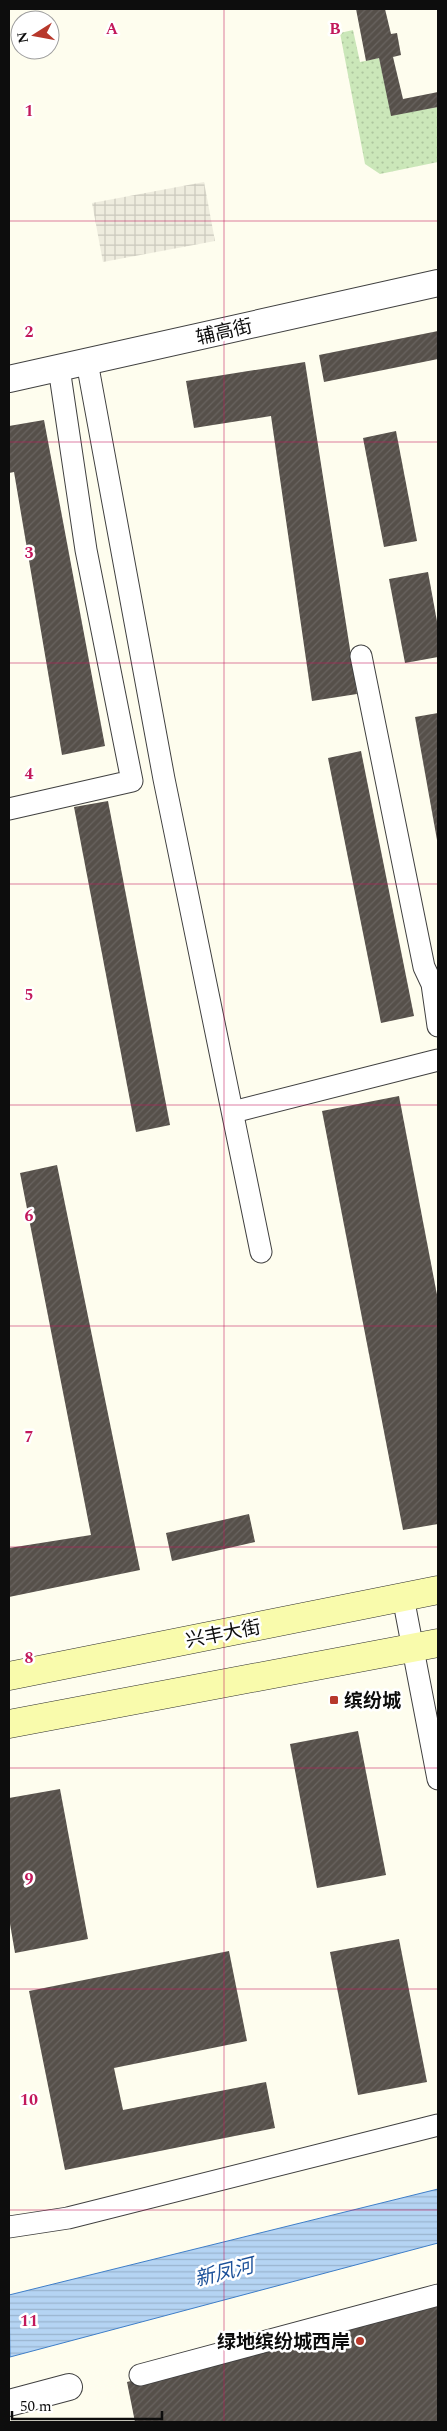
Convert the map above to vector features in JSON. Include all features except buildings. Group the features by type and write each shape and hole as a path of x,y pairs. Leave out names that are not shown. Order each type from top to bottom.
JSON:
{"main road":[{"name":"兴丰大街","path":"9,1676 438,1590"},
{"path":"9,1724 438,1643"}],"street":[{"name":"辅高街","path":"9,379 438,283"},
{"path":"87,362 164,779 261,1252"},
{"path":"9,809 132,781 86,550 59,368"},
{"path":"361,656 424,967 435,983 438,1026"},
{"path":"233,1112 438,1060"},
{"path":"403,1597 438,1780"},
{"path":"9,2227 68,2218 438,2125"},
{"path":"140,2375 438,2295"},
{"path":"9,2403 69,2388"}],"green space":[{"path":"353,30 360,62 379,58 392,115 438,107 438,162 380,174 365,164 340,33"}],"shaded area":[{"path":"204,182 215,241 103,262 92,203"}],"water":[{"name":"新凤河","path":"438,2189 438,2243 10,2357 9,2295"}],"place":[{"name":"缤纷城","path":"334,1700"},
{"name":"绿地缤纷城西岸","path":"360,2341"}]}
